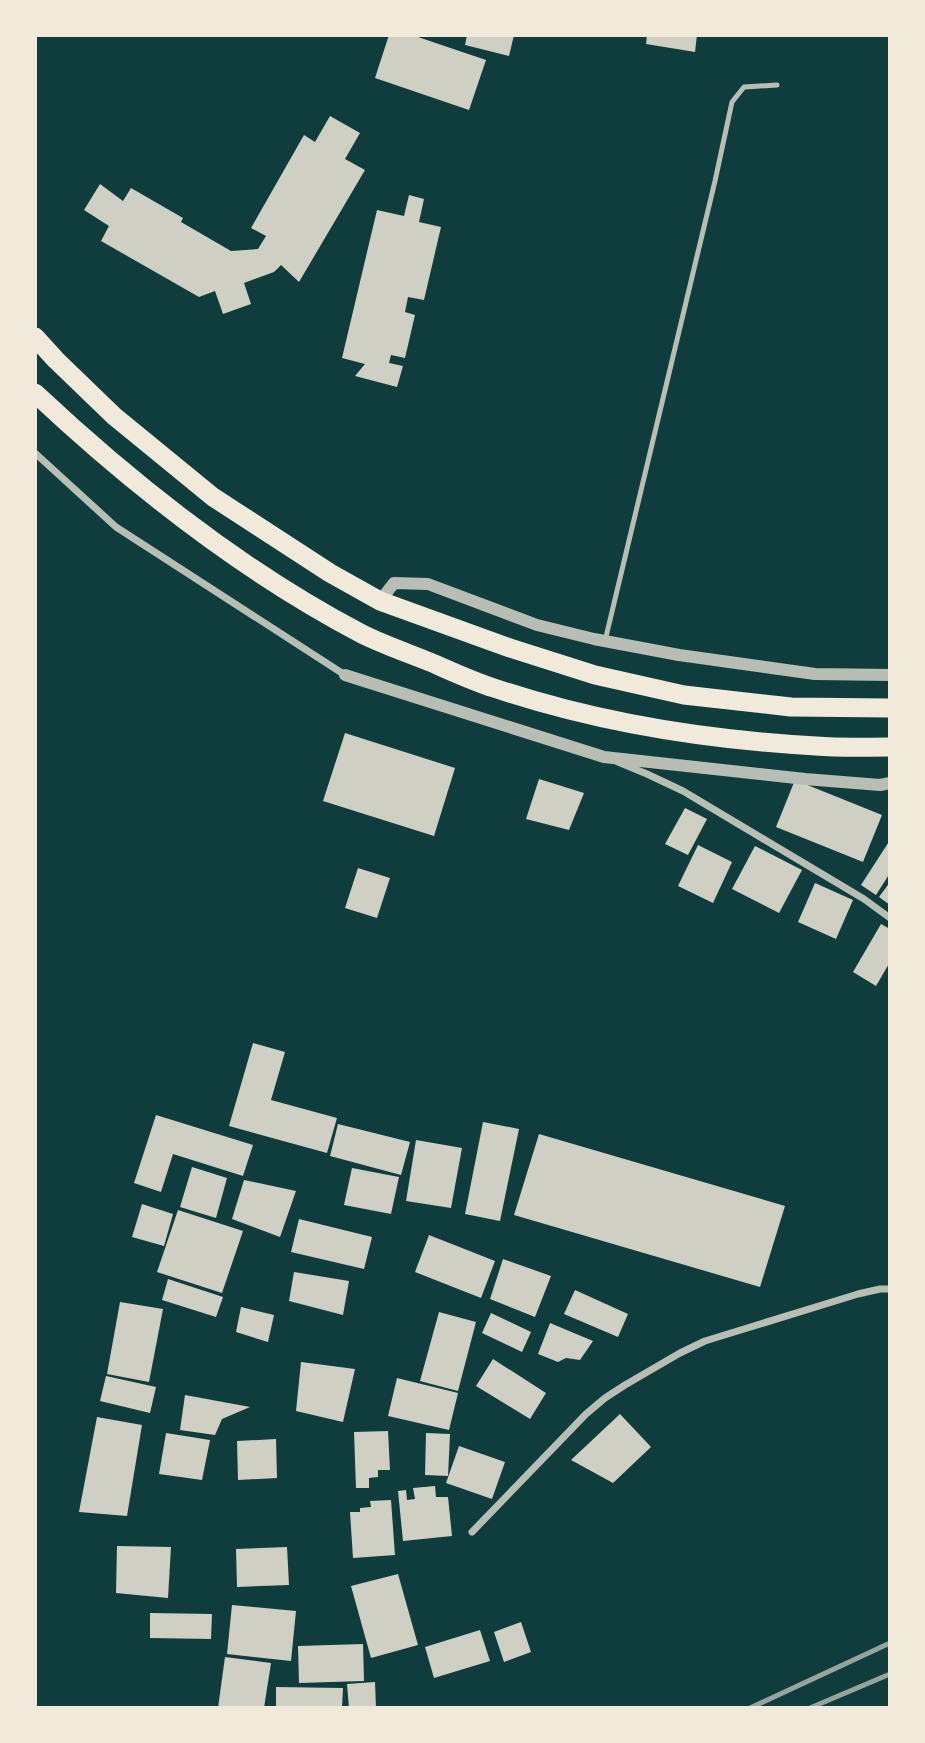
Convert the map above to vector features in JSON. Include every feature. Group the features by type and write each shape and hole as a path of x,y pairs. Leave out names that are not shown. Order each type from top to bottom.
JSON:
{"highway":[{"path":"35,337 114,416 213,497 330,573 380,601 510,648 595,675 684,695 791,707 890,708"},
{"path":"35,393 88,442 200,532 289,592 364,635 493,688 588,716 662,730 739,740 817,746 890,747"}],"street":[{"path":"35,453 116,527 345,675 604,757 648,774 684,791 890,918"},
{"path":"380,601 394,583 428,584 537,625 679,656 815,674 890,674"},
{"path":"604,757 805,779 880,785 890,783"},
{"path":"472,1532 586,1414 625,1385 680,1353 705,1341 858,1294 890,1289"}],"lane":[{"path":"605,641 732,102 744,87 777,85"}],"building":[{"path":"389,35 412,35 486,60 469,110 375,78"},
{"path":"467,35 514,35 509,56 465,45"},
{"path":"647,35 697,35 695,52 646,44"},
{"path":"330,116 360,133 345,159 365,170 299,282 281,265 274,272 244,283 251,304 223,314 215,291 199,297 101,241 109,226 84,210 100,184 123,201 131,188 183,218 181,222 231,251 258,249 266,236 251,228 304,135 315,142"},
{"path":"409,195 424,199 419,222 441,227 424,300 408,297 405,312 415,315 405,358 391,355 389,363 403,366 397,387 355,376 365,364 342,358 377,210 404,216"},
{"path":"345,733 455,768 434,836 323,801"},
{"path":"539,779 584,793 569,830 526,819"},
{"path":"795,780 882,815 863,862 776,827"},
{"path":"685,808 707,819 688,855 665,844"},
{"path":"890,840 890,873 876,895 861,885"},
{"path":"698,845 732,862 713,903 678,886"},
{"path":"755,846 802,870 779,913 732,889"},
{"path":"358,868 390,878 377,918 345,908"},
{"path":"890,882 890,905 879,897"},
{"path":"815,883 853,900 836,939 798,922"},
{"path":"881,924 890,929 890,962 876,986 853,972"},
{"path":"253,1043 285,1052 271,1100 337,1118 327,1153 229,1126"},
{"path":"156,1115 253,1145 243,1176 173,1154 161,1192 134,1183"},
{"path":"483,1122 519,1129 500,1221 465,1214"},
{"path":"338,1124 410,1142 401,1175 330,1156"},
{"path":"539,1134 785,1206 760,1287 514,1215"},
{"path":"416,1140 462,1148 451,1208 406,1201"},
{"path":"192,1167 227,1178 216,1218 180,1207"},
{"path":"352,1168 399,1177 391,1214 344,1205"},
{"path":"244,1180 296,1191 280,1237 232,1219"},
{"path":"142,1204 173,1214 164,1246 132,1237"},
{"path":"178,1210 243,1231 222,1293 157,1272"},
{"path":"299,1219 372,1237 364,1269 291,1252"},
{"path":"429,1235 495,1261 481,1298 415,1272"},
{"path":"503,1259 551,1276 535,1317 490,1299"},
{"path":"294,1272 349,1281 343,1315 289,1301"},
{"path":"168,1279 223,1297 216,1317 162,1300"},
{"path":"575,1290 628,1314 618,1337 564,1314"},
{"path":"120,1302 163,1309 149,1382 107,1374"},
{"path":"241,1307 274,1315 268,1342 236,1332"},
{"path":"439,1312 476,1322 458,1391 420,1381"},
{"path":"491,1313 531,1332 522,1352 482,1333"},
{"path":"550,1323 593,1341 580,1360 566,1358 558,1362 538,1354"},
{"path":"493,1359 546,1393 530,1419 476,1386"},
{"path":"301,1362 355,1369 343,1422 296,1411"},
{"path":"106,1376 156,1387 150,1413 100,1401"},
{"path":"397,1378 458,1393 449,1430 388,1416"},
{"path":"185,1395 250,1407 222,1419 215,1435 180,1430"},
{"path":"620,1414 651,1447 613,1483 571,1460"},
{"path":"97,1417 142,1425 127,1516 79,1512"},
{"path":"388,1431 390,1470 378,1470 378,1477 369,1478 369,1488 356,1488 354,1432"},
{"path":"166,1433 210,1440 202,1480 159,1474"},
{"path":"426,1433 450,1434 448,1476 425,1475"},
{"path":"276,1439 277,1478 238,1480 237,1441"},
{"path":"459,1446 505,1462 492,1499 446,1483"},
{"path":"435,1486 436,1497 448,1497 452,1536 403,1541 398,1491 406,1490 407,1500 415,1499 413,1488"},
{"path":"391,1500 395,1555 353,1558 350,1512 360,1512 360,1508 371,1507 370,1501"},
{"path":"117,1546 171,1547 168,1598 116,1593"},
{"path":"287,1547 289,1585 237,1587 236,1549"},
{"path":"398,1574 418,1645 371,1658 351,1586"},
{"path":"232,1605 296,1611 291,1661 227,1654"},
{"path":"150,1613 212,1614 211,1639 150,1638"},
{"path":"521,1622 531,1652 504,1662 494,1632"},
{"path":"480,1630 490,1661 434,1678 425,1647"},
{"path":"363,1644 364,1681 299,1683 298,1646"},
{"path":"225,1657 271,1663 264,1708 218,1708"},
{"path":"375,1682 376,1708 349,1708 347,1684"},
{"path":"276,1687 343,1688 342,1708 276,1708"}],"railway":[{"path":"750,1708 890,1643"},
{"path":"810,1708 890,1674"}]}
